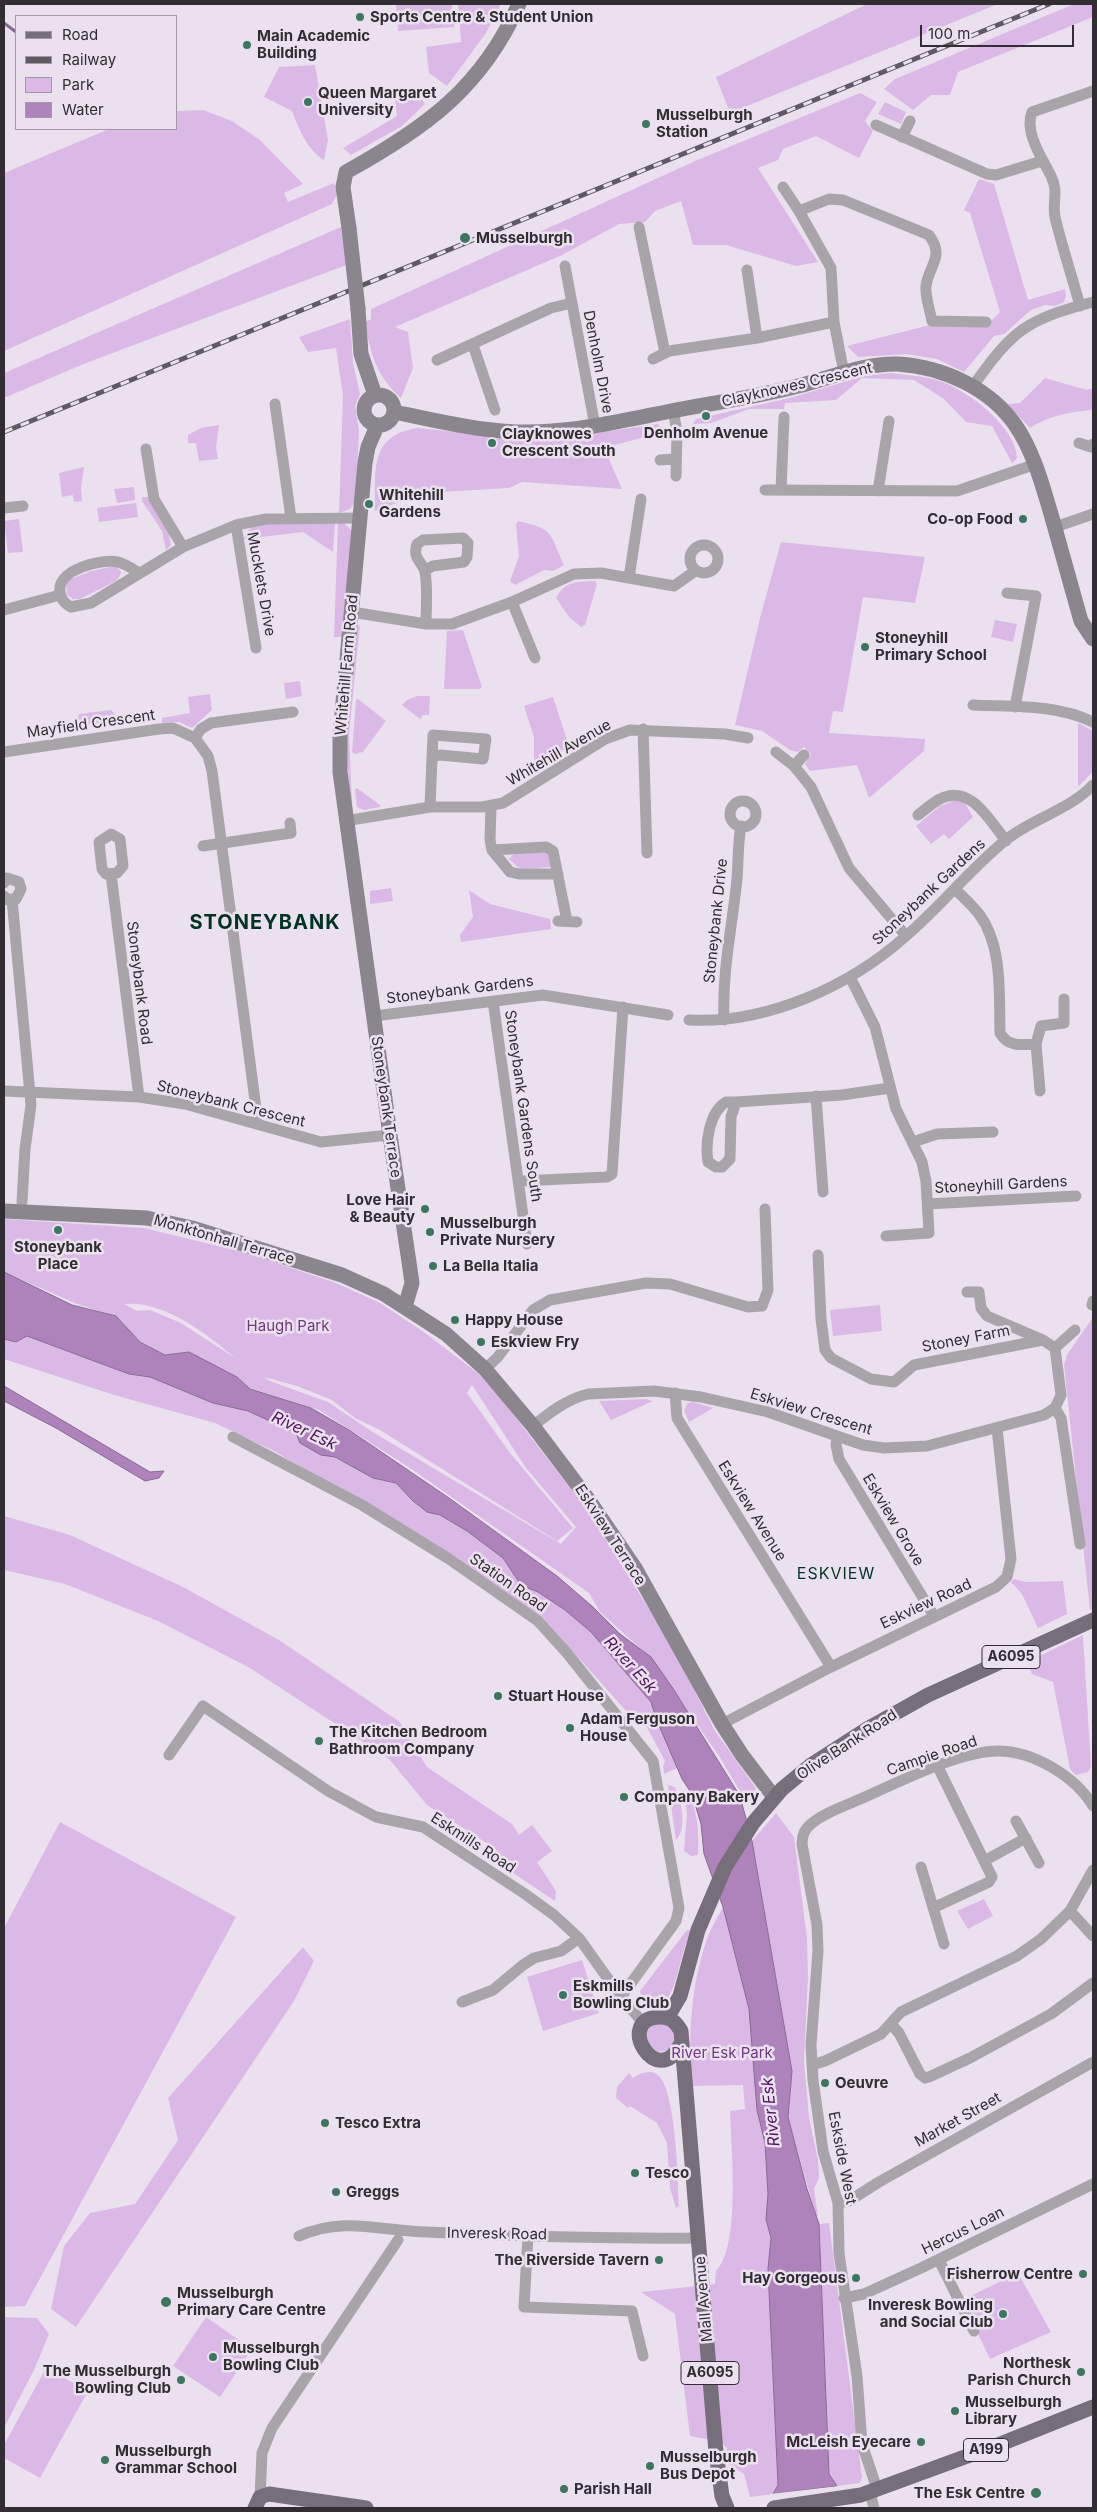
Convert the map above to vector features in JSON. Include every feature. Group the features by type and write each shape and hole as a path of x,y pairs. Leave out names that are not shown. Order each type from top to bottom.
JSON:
{"main road":[{"name":"Olive Bank Road","path":"667,2018 686,1980 698,1930 725,1868 753,1823 774,1797 811,1766 928,1695 1093,1620"},
{"path":"644,2024 655,2017 667,2018"},
{"name":"A6095","path":"667,2018 678,2025 681,2031 680,2045 698,2238"},
{"name":"A6095","path":"644,2024 639,2037 642,2049 653,2058 659,2059 673,2072 686,2116"},
{"path":"659,2059 672,2055 680,2045"},
{"name":"Mall Avenue","path":"698,2238 702,2265 716,2452 720,2486 727,2508"},
{"name":"A199","path":"774,2508 869,2492 1003,2443 1093,2407"},
{"path":"258,2502 269,2494 366,2508"}],"street":[{"path":"375,395 361,354 358,309 344,187 346,172 404,139 447,104 485,61 506,29 519,4"},
{"path":"1080,306 1055,214 1057,193 1052,176 1042,160 1029,119 1032,112 1093,91"},
{"path":"902,137 910,121"},
{"path":"876,125 987,174 996,174 1042,160"},
{"path":"783,188 799,211 831,268 834,322 844,372"},
{"path":"799,211 828,199 843,200 929,235 936,245 936,258 926,287 932,321 986,322"},
{"path":"639,226 665,353"},
{"name":"Denholm Drive","path":"565,266 595,426"},
{"path":"747,270 757,338"},
{"path":"972,386 1001,347 1016,332 1050,315 1093,302"},
{"name":"Denholm Drive","path":"437,360 551,308 572,303"},
{"path":"653,359 665,353 757,338 834,322"},
{"path":"473,345 495,410"},
{"name":"Clayknowes Crescent","path":"395,412 479,428 518,432 595,426 734,400 798,386 872,365 920,366 945,373 972,386 996,405 1015,425 1036,464 1082,621 1093,638"},
{"path":"375,395 390,398 395,412 389,423 377,426 368,420 364,411 367,401 375,395"},
{"path":"275,404 291,518"},
{"path":"673,410 677,432 676,476"},
{"path":"781,490 784,417"},
{"name":"Whitehill Farm Road","path":"358,906 345,821 340,772 340,735 365,463 368,447 377,426"},
{"path":"878,491 892,428"},
{"path":"1079,443 1092,450"},
{"path":"146,449 152,493 183,547"},
{"path":"660,460 675,459"},
{"path":"765,490 956,491 1036,464"},
{"path":"629,578 641,499"},
{"path":"4,508 23,506"},
{"path":"1055,527 1093,514"},
{"path":"139,573 120,562 91,565 73,570 65,576 59,587 60,595 67,605 71,607 83,605 99,598 183,547 252,520 361,518"},
{"name":"Mucklets Drive","path":"236,525 256,648"},
{"path":"425,570 433,566 464,562 467,557 468,543 463,538 423,540 417,544 415,551 418,562 425,570 426,624"},
{"path":"352,612 426,624 452,624 512,602 574,574 601,572 674,586 695,570"},
{"path":"1007,593 1036,596 1015,707"},
{"path":"4,610 60,595"},
{"path":"512,602 535,658"},
{"path":"973,705 1066,710 1093,722"},
{"path":"256,1123 257,1116 212,771 208,756 195,738 201,729 211,723 293,712"},
{"name":"Mayfield Crescent","path":"4,752 159,729 173,728 195,738"},
{"path":"643,729 644,846"},
{"name":"Whitehill Avenue","path":"345,821 430,808 491,806 503,803 605,739 630,730 643,729 725,734 748,738"},
{"path":"430,808 432,757 433,735 486,740 483,759 440,755 432,757"},
{"path":"776,752 794,766 811,787 849,868 906,936"},
{"path":"794,766 804,755"},
{"name":"Stoneybank Gardens","path":"689,1020 724,1020 751,1015 790,1003 850,978 876,962 906,936 1006,841 1026,825 1075,802 1093,785"},
{"path":"923,814 941,798 954,796 970,799 980,807 1006,841"},
{"path":"491,806 490,840 492,850 510,872 519,874 558,874"},
{"path":"203,846 291,833 290,823"},
{"name":"Stoneybank Drive","path":"724,1020 724,977 738,877 738,841 741,826"},
{"path":"492,850 546,847 554,851 567,921"},
{"name":"Stoneybank Road","path":"111,874 139,1096"},
{"path":"4,883 7,878 20,882 21,889 16,899 8,898 31,1105 25,1149 22,1202"},
{"path":"955,889 979,913 988,929 995,949 1000,1033 1005,1042 1011,1044 1036,1044"},
{"name":"Stoneybank Terrace","path":"358,906 412,1282 405,1307"},
{"path":"850,978 875,1027 896,1109 922,1162 928,1204 929,1232 886,1236"},
{"name":"Stoneybank Gardens","path":"374,1016 543,994 668,1015"},
{"path":"1040,1091 1036,1044 1041,1026 1064,1023 1064,999"},
{"name":"Stoneybank Gardens South","path":"493,1001 520,1181 527,1244"},
{"path":"520,1181 608,1177 612,1174 623,1007"},
{"path":"736,1102 731,1117 730,1159 722,1167 716,1167 708,1162 706,1151 710,1128 718,1106 726,1102 842,1095 890,1088"},
{"name":"Stoneybank Crescent","path":"4,1091 139,1096 185,1104 321,1142 390,1135"},
{"path":"816,1096 823,1192"},
{"path":"913,1142 937,1134 993,1132"},
{"name":"Stoneyhill Gardens","path":"928,1204 1076,1196"},
{"path":"485,1369 534,1310 550,1300 646,1283 670,1284 748,1307 762,1306 768,1290 765,1209"},
{"name":"Monktonhall Terrace","path":"4,1211 147,1218 192,1228 342,1275 384,1294 405,1307"},
{"name":"Stoney Farm","path":"818,1255 821,1319 825,1350 831,1358 871,1379 894,1382 914,1364 1043,1340"},
{"path":"968,1292 979,1292 981,1308 987,1316 1043,1340 1055,1348 1061,1395 1055,1408 1061,1418 1080,1544"},
{"name":"Eskview Terrace","path":"405,1307 446,1334 485,1369 533,1426 588,1499 635,1568 722,1724 742,1755 774,1797"},
{"path":"1055,1348 1075,1330"},
{"name":"Eskview Crescent","path":"533,1426 562,1404 588,1394 675,1393 768,1412 863,1445 905,1449 927,1446 997,1428 1044,1415 1055,1408"},
{"name":"Eskview Avenue","path":"675,1393 677,1418 831,1667"},
{"name":"Eskview Road","path":"722,1724 831,1667 996,1587 1006,1577 1010,1570 1011,1559 997,1428"},
{"name":"Eskview Grove","path":"837,1436 836,1445 839,1459 934,1616"},
{"name":"Station Road","path":"232,1437 362,1505 449,1560 538,1621 567,1653 653,1761 678,1899 678,1915 621,1997"},
{"name":"Eskmills Road","path":"169,1755 203,1706 328,1791 376,1817 423,1827 554,1915 579,1938 621,1997"},
{"name":"Campie Road","path":"804,1832 810,1824 828,1814 938,1767 971,1755 997,1751 1021,1754 1045,1764 1080,1788 1093,1806"},
{"path":"933,1908 989,1882 992,1877 938,1767"},
{"path":"1016,1821 1039,1863"},
{"name":"Eskside West","path":"804,1832 802,1844 817,1926 812,2065 823,2151 838,2203 839,2253 844,2298 857,2376 862,2444 869,2492 874,2508"},
{"path":"984,1861 1026,1838"},
{"path":"921,1867 944,1944"},
{"path":"812,2065 825,2061 881,2034 901,2012 1017,1956 1041,1940 1070,1911 1093,1870"},
{"path":"1070,1911 1093,1936"},
{"path":"462,2002 493,1990 534,1958 561,1951 579,1938"},
{"path":"891,2024 899,2033 920,2074 926,2078 970,2058 1050,2014 1093,1983"},
{"path":"621,1997 644,2024"},
{"name":"Market Street","path":"838,2203 849,2201 878,2182 1093,2062"},
{"name":"Hercus Loan","path":"844,2298 864,2294 939,2260 1093,2184"},
{"name":"Inveresk Road","path":"299,2236 318,2228 343,2224 424,2232 698,2238"},
{"path":"528,2235 524,2307 632,2311 643,2356"},
{"path":"258,2502 262,2453 272,2428 398,2240"},
{"path":"939,2260 974,2331"}],"green space":[{"path":"396,4 452,4 454,27 398,31"},
{"path":"458,4 501,4 486,33 447,86 429,73 426,47 461,42"},
{"path":"867,4 998,4 730,113 716,77"},
{"path":"1074,4 1093,4 1093,17 958,72 950,95 931,95 913,110 884,89 895,79"},
{"path":"315,65 328,140 324,160 308,145 292,111 264,97 279,67"},
{"path":"860,93 877,102 865,121 873,131 859,158 816,136 783,149 778,160 758,168 818,262 796,266 726,245 693,245 681,201 655,211 645,222 619,224 562,255 395,327 408,332 413,368 401,398 380,373 369,344 365,322 371,319 371,309 695,161"},
{"path":"419,95 425,104 402,126 351,155 343,148 397,116 395,99"},
{"path":"885,102 906,112 901,124 878,114"},
{"path":"203,110 232,121 260,140 303,184 284,193 288,202 334,183 337,194 332,204 4,351 4,173 107,130 178,130 178,111"},
{"path":"979,179 994,184 1028,300 1065,289 1066,296 1064,302 1055,306 1045,305 1031,310 1004,334 994,336 964,372 937,359 906,354 858,357 847,346 934,324 991,321 1000,312 970,213 964,210"},
{"path":"341,227 349,264 86,363 4,398 4,373"},
{"path":"350,319 353,363 360,394 355,406 359,431 356,500 350,509 339,513 343,396 336,348 308,352 299,337"},
{"path":"892,373 937,380 962,391 988,410 999,422 1014,446 1017,458 1012,463 992,426 966,422 944,399 914,380 862,378 836,400 785,403 784,409 749,409 711,423 693,424 696,419 790,398 864,376"},
{"path":"1045,378 1087,390 1093,388 1093,410 1060,415 1030,428 1007,404 1020,403"},
{"path":"658,424 663,432 604,448 622,489 522,482 509,488 423,493 375,511 375,483 378,458 390,438 402,432 418,428 526,439 595,433"},
{"path":"219,425 216,448 218,459 199,461 196,443 188,443 188,435 201,428"},
{"path":"84,467 81,488 82,501 74,502 73,495 62,497 59,473"},
{"path":"134,487 135,500 117,503 114,489"},
{"path":"142,497 149,497 169,533 171,545 166,550 162,531 142,501"},
{"path":"136,503 138,517 99,522 97,508"},
{"path":"19,519 23,552 8,553 4,521"},
{"path":"518,521 545,530 553,539 564,565 553,571 544,570 515,585 510,581 519,556 516,525"},
{"path":"335,522 333,552 303,532 244,539 251,528 263,523"},
{"path":"338,522 344,523 352,531 343,637 334,637"},
{"path":"781,542 925,557 915,603 863,597 843,712 833,711 829,733 925,739 924,751 869,798 857,765 810,771 805,764 811,754 804,747 798,752 790,750 762,731 735,725 760,618"},
{"path":"117,567 121,572 116,581 80,599 73,599 67,595 66,581 91,571"},
{"path":"595,581 597,584 585,625 581,627 569,617 556,598 564,588 572,583"},
{"path":"995,620 1017,624 1013,642 991,637"},
{"path":"360,625 349,734 352,802 350,802 346,735 357,628"},
{"path":"463,630 482,687 479,689 444,689 447,631"},
{"path":"300,681 302,696 286,699 284,683"},
{"path":"210,694 212,710 192,728 179,722 162,723 162,718 190,713 188,697"},
{"path":"417,696 430,696 429,715 423,715 420,719 402,705 407,700"},
{"path":"553,697 569,746 540,764 534,759 534,737 524,706"},
{"path":"358,699 386,721 363,752 355,754 352,752 356,700"},
{"path":"111,710 119,719 75,727 79,714"},
{"path":"1078,723 1093,731 1093,771 1078,787"},
{"path":"357,788 380,805 380,807 364,810 357,807 355,790"},
{"path":"956,800 965,803 973,817 949,839 944,834 931,844 916,826 940,806"},
{"path":"547,852 553,866 550,867 520,869 509,859 514,854"},
{"path":"391,888 393,901 370,904 370,891"},
{"path":"469,890 490,904 550,919 551,929 461,942 460,935 473,917"},
{"name":"Haugh Park","path":"4,1219 144,1228 247,1253 336,1283 380,1303 421,1330 479,1374 504,1402 589,1513 672,1646 715,1731 756,1788 749,1798 743,1796 719,1756 650,1657 600,1612 589,1593 410,1468 319,1410 246,1387 189,1352 166,1355 139,1341 117,1317 77,1304 4,1272","holes":["124,1304 139,1304 169,1313 211,1338 235,1358 181,1323 150,1310 137,1311","264,1377 297,1386 332,1400 355,1418 380,1430 557,1541 573,1528 510,1453 467,1393 472,1385 526,1468 576,1527 561,1544 371,1431 328,1402 270,1381"]},
{"path":"880,1305 882,1331 833,1336 830,1310"},
{"path":"1093,1317 1093,1609 1090,1610 1064,1365 1067,1355"},
{"path":"27,1336 129,1374 150,1377 213,1403 248,1411 297,1433 321,1455 335,1457 373,1478 396,1483 413,1501 427,1512 440,1515 467,1531 503,1558 521,1585 538,1592 565,1610 591,1632 651,1702 677,1768 664,1774 663,1767 665,1761 646,1726 627,1712 543,1618 426,1541 274,1451 215,1423 114,1395 4,1359 4,1339 16,1342"},
{"path":"646,1399 653,1401 611,1420 599,1401"},
{"path":"693,1402 713,1408 689,1422 684,1410 688,1403"},
{"path":"4,1516 70,1535 183,1587 279,1640 400,1722 427,1767 512,1824 519,1835 532,1825 552,1851 537,1862 556,1891 555,1901 504,1867 488,1844 427,1805 389,1759 250,1668 158,1621 65,1584 4,1570"},
{"path":"1014,1579 1026,1582 1063,1581 1067,1614 1038,1628 1022,1594 1011,1582"},
{"path":"1083,1635 1091,1767 1088,1772 1076,1775 1070,1769 1053,1682 1032,1674 1027,1662"},
{"path":"668,1785 675,1787 682,1814 682,1828 676,1840"},
{"path":"684,1792 693,1804 697,1821 698,1855 691,1856 684,1851 687,1814"},
{"path":"776,1813 794,1837 807,1938 808,1977 804,2061 809,2118 818,2160 819,2178 814,2189 818,2216 816,2216 788,2117 792,2071 752,1841"},
{"path":"60,1822 236,1917 25,2306 4,2307 4,1928"},
{"path":"984,1899 993,1916 968,1929 957,1911"},
{"name":"River Esk Park","path":"723,1907 749,2009 757,2110 765,2144 768,2194 766,2219 771,2237 768,2269 778,2485 773,2494 750,2497 744,2474 728,2464 727,2448 721,2442 690,2436 675,2314 641,2292 715,2284 716,2271 724,2258 729,2241 733,2195 730,2111 745,2109 743,2085 693,2086 690,2050 694,1995 701,1959 708,1938"},
{"path":"687,1930 691,1931 675,1983 666,2001 659,2006 650,2008 639,2005 642,2002 640,1991"},
{"path":"303,1947 314,1961 294,2001 76,2327 51,2309 64,2246 90,2213 135,2204 178,2140 168,2098"},
{"name":"Eskmills Bowling Club","path":"582,1960 599,2013 543,2031 527,1977"},
{"path":"660,2022 666,2023 674,2031 674,2043 666,2051 660,2052 654,2051 646,2043 645,2037 646,2031 654,2023"},
{"path":"629,2073 633,2078 642,2073 655,2073 664,2084 669,2098 677,2158 679,2206 676,2208 670,2188 667,2143 657,2123 630,2106 628,2108 616,2098 617,2087"},
{"path":"829,2223 862,2477 860,2483 837,2486 829,2474 819,2224"},
{"name":"Inveresk Bowling and Social Club","path":"1018,2273 1051,2332 990,2359 962,2300"},
{"path":"4,2317 37,2318 49,2334 34,2370 4,2428"},
{"name":"Musselburgh Bowling Club","path":"206,2317 252,2349 220,2397 173,2366"},
{"path":"46,2368 88,2391 40,2478 4,2458 4,2445"}],"water":[{"name":"River Esk","path":"4,1272 72,1305 116,1316 140,1342 165,1355 189,1352 237,1377 250,1389 311,1408 349,1430 449,1498 557,1576 593,1607 620,1634 651,1657 674,1690 740,1796 752,1841 792,2071 788,2117 807,2189 819,2224 829,2474 837,2486 773,2494 778,2485 768,2269 771,2238 766,2219 768,2194 765,2143 757,2110 749,2009 723,1907 704,1854 701,1824 692,1794 682,1779 657,1721 651,1702 591,1632 565,1610 538,1592 521,1585 503,1558 467,1531 440,1515 427,1512 413,1501 396,1483 373,1478 335,1457 321,1455 300,1443 296,1433 248,1411 213,1403 150,1377 129,1374 27,1336 16,1342 4,1339"},
{"path":"4,1386 150,1472 164,1471 159,1478 145,1481 56,1428 4,1401"}],"pier":[{"path":"840,2486 842,2508 772,2508 770,2494"}],"waterway":[{"path":"4,23 15,31"}],"railway":[{"path":"4,432 1049,4"}],"place":[{"name":"Sports Centre & Student Union","path":"360,17"},
{"name":"Main Academic Building","path":"247,45"},
{"name":"Queen Margaret University","path":"308,102"},
{"name":"Musselburgh Station","path":"646,124"},
{"name":"Musselburgh","path":"465,238"},
{"name":"Denholm Avenue","path":"706,416"},
{"name":"Clayknowes Crescent South","path":"492,443"},
{"name":"Whitehill Gardens","path":"369,504"},
{"name":"Co-op Food","path":"1023,519"},
{"name":"Stoneyhill Primary School","path":"865,647"},
{"name":"Love Hair & Beauty","path":"425,1209"},
{"name":"Stoneybank Place","path":"58,1230"},
{"name":"Musselburgh Private Nursery","path":"430,1232"},
{"name":"La Bella Italia","path":"433,1266"},
{"name":"Happy House","path":"455,1320"},
{"name":"Eskview Fry","path":"481,1342"},
{"name":"Stuart House","path":"498,1696"},
{"name":"Adam Ferguson House","path":"570,1728"},
{"name":"The Kitchen Bedroom Bathroom Company","path":"319,1741"},
{"name":"Company Bakery","path":"624,1797"},
{"name":"Eskmills Bowling Club","path":"563,1995"},
{"name":"Oeuvre","path":"825,2083"},
{"name":"Tesco Extra","path":"325,2123"},
{"name":"Tesco","path":"635,2173"},
{"name":"Greggs","path":"336,2192"},
{"name":"The Riverside Tavern","path":"659,2260"},
{"name":"Fisherrow Centre","path":"1083,2274"},
{"name":"Hay Gorgeous","path":"856,2278"},
{"name":"Musselburgh Primary Care Centre","path":"166,2302"},
{"name":"Inveresk Bowling and Social Club","path":"1003,2314"},
{"name":"Musselburgh Bowling Club","path":"213,2357"},
{"name":"Northesk Parish Church","path":"1081,2372"},
{"name":"The Musselburgh Bowling Club","path":"181,2380"},
{"name":"Musselburgh Library","path":"955,2411"},
{"name":"McLeish Eyecare","path":"921,2442"},
{"name":"Musselburgh Grammar School","path":"105,2460"},
{"name":"Musselburgh Bus Depot","path":"650,2466"},
{"name":"Parish Hall","path":"564,2489"},
{"name":"The Esk Centre","path":"1036,2493"}],"district":[{"name":"STONEYBANK","path":"265,923"},
{"name":"ESKVIEW","path":"836,1574"}]}
